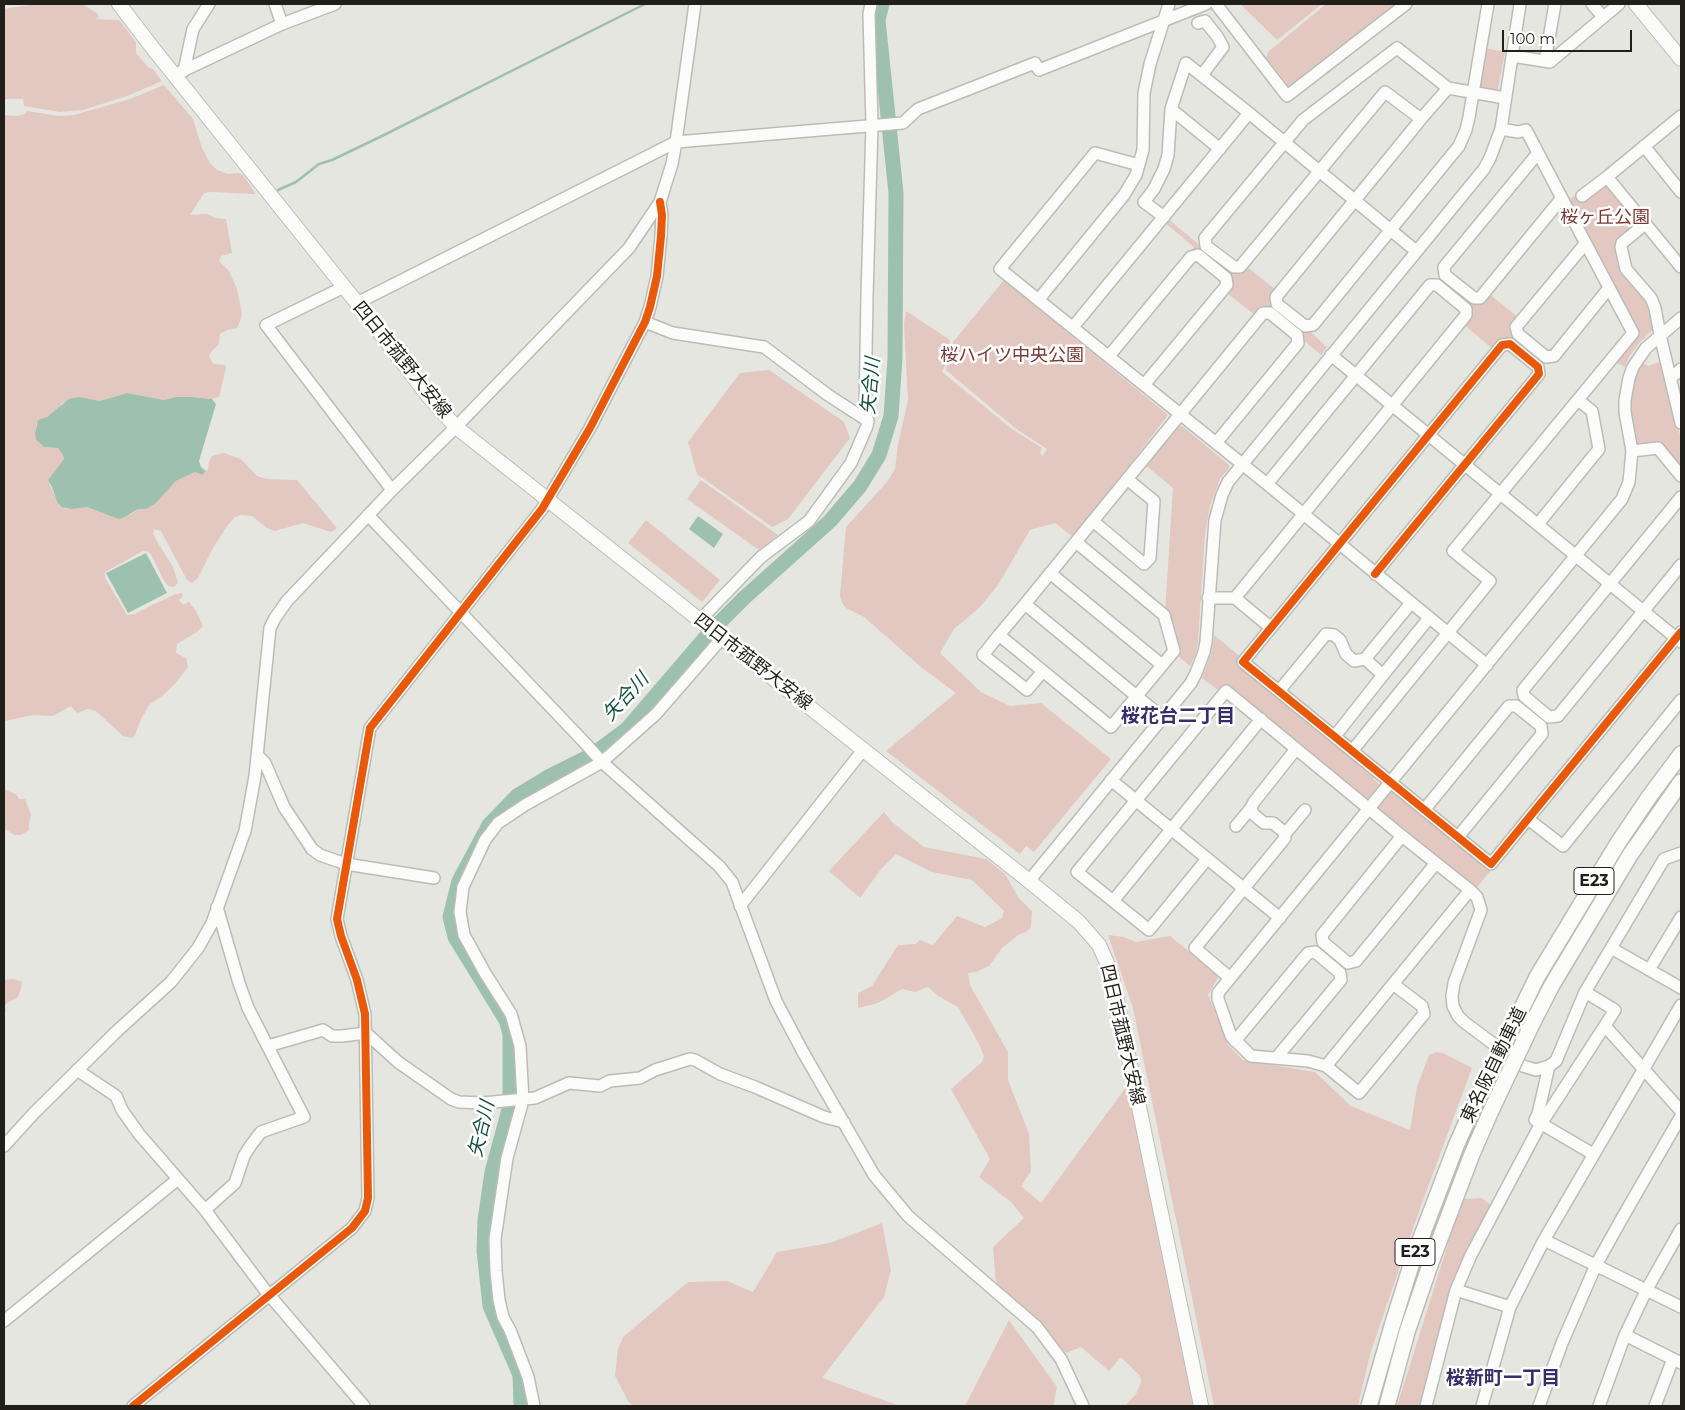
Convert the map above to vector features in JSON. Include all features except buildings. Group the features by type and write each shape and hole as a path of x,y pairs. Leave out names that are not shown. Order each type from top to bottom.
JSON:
{"highway":[{"name":"東名阪自動車道","path":"1369,1406 1413,1259 1456,1146 1475,1103 1538,977 1618,843 1681,754"},
{"name":"東名阪自動車道","path":"1387,1406 1407,1332 1455,1196 1490,1112 1530,1026 1552,985 1630,855 1681,782"}],"main road":[{"name":"四日市菰野大安線","path":"119,4 179,73 429,397 456,427 1029,881 1079,922 1099,945 1111,972 1201,1406"},
{"path":"1636,4 1681,58"}],"street":[{"path":"179,73 193,29 209,4"},
{"path":"275,4 282,24"},
{"path":"179,73 282,24 335,4"},
{"path":"4,1146 117,1031 171,982 198,948 212,923 245,831 258,755 270,628 287,600 629,248 660,202 672,164 676,142 695,4"},
{"path":"701,621 761,557 809,521 851,463 868,421 865,412 868,244 874,124 869,33 871,4"},
{"path":"1039,299 1129,189 1136,175 1142,150 1144,93 1150,64 1169,4"},
{"path":"357,303 676,142 903,123 918,109 1035,63 1039,70 1206,4"},
{"path":"1216,4 1287,96 1406,4"},
{"path":"1448,88 1276,297 1277,304 1305,326 1313,325 1458,146 1466,130 1488,4"},
{"path":"1029,881 1163,718 1196,674 1206,642 1215,520 1228,482 1484,168 1495,146 1500,129 1520,4"},
{"path":"1545,61 1555,4"},
{"path":"1592,4 1603,17"},
{"path":"1512,56 1550,62 1620,4"},
{"path":"1198,23 1205,21 1223,46 1202,75"},
{"path":"1421,119 1386,92 1240,267 1234,268 1206,246 1205,238 1303,120 1397,48 1448,88 1505,98"},
{"path":"1144,202 1154,189 1164,169 1168,154 1171,108 1186,63 1416,251"},
{"path":"1171,108 1220,149"},
{"path":"1073,327 1249,113"},
{"path":"1582,196 1681,116"},
{"path":"1352,751 1490,581 1453,551 1633,333 1526,130 1518,132 1500,129"},
{"path":"1644,146 1681,192"},
{"path":"1139,165 1095,153 1000,269 1267,484 1487,666"},
{"path":"1538,153 1444,267 1445,275 1474,298 1480,298 1561,199"},
{"path":"1607,177 1681,267"},
{"path":"1134,194 1164,217"},
{"path":"133,1406 352,1228 365,1211 368,1198 365,1014 357,980 337,919 370,728 548,501 590,428 646,322 657,276 662,215 660,202"},
{"path":"1645,224 1622,243 1621,247 1626,269 1651,298 1655,308 1681,423"},
{"path":"1586,244 1516,328 1518,334 1546,357 1554,356 1609,288"},
{"path":"1109,356 1191,257 1198,256 1226,278 1227,285 1144,385"},
{"path":"1235,598 1466,315 1466,309 1437,285 1430,285 1267,484"},
{"path":"344,287 266,324 392,490"},
{"path":"1043,671 1027,690 983,654 1263,312 1270,313 1297,335 1298,343 1216,443"},
{"path":"1394,984 1422,1006 1424,1014 1359,1093 1326,1066 1308,1061 1251,1056 1230,1036 1218,999 1218,993 1230,978 1622,499 1629,482 1632,451 1625,412 1629,378 1633,367 1646,348 1681,318"},
{"path":"646,322 673,333 764,348 828,395 868,421"},
{"path":"1330,355 1392,405 1428,435 1464,465 1538,524 1643,611 1680,637 1491,864 1243,662 1270,627 1339,545 1428,435 1502,345 1510,344 1538,367 1539,374 1464,465 1375,574"},
{"path":"1671,378 1681,369"},
{"path":"1538,524 1599,448 1592,411 1578,400"},
{"path":"1632,451 1658,448 1681,476"},
{"path":"1093,521 1144,564 1150,558 1154,501 1127,479"},
{"path":"1549,717 1524,696 1523,690 1681,497"},
{"path":"368,515 602,762 718,866 732,882 776,1001 803,1052 874,1175 908,1216 1036,1327 1061,1359 1083,1406"},
{"path":"999,635 1111,727 1137,696 1174,651 1164,615 1076,542"},
{"path":"1541,726 1549,717 1558,716 1681,565"},
{"path":"1050,573 1162,665"},
{"path":"1208,598 1235,598 1270,627"},
{"path":"1279,691 1326,634 1334,635 1340,640 1346,654 1354,661 1365,659 1410,603"},
{"path":"1025,604 1163,718"},
{"path":"1335,736 1429,618"},
{"path":"534,1406 528,1377 503,1316 499,1300 496,1270 495,1239 507,1158 521,1100 520,1046 511,1014 464,935 460,912 464,887 485,840 498,823 525,805 602,762 656,714 722,638"},
{"path":"1365,659 1384,675"},
{"path":"1208,859 1149,930 1077,872 1226,691 1470,890 1479,902 1481,910 1454,983 1452,996 1455,1011 1464,1022 1523,1066 1536,1070 1549,1066 1556,1061 1585,992 1664,859 1681,853"},
{"path":"1516,706 1524,696"},
{"path":"1528,819 1563,846 1681,700"},
{"path":"1424,810 1509,706 1516,706 1541,726 1542,734 1458,837"},
{"path":"1112,901 1261,719"},
{"path":"1236,826 1296,749"},
{"path":"740,906 863,750"},
{"path":"258,755 265,763 284,807 312,849 346,864 434,878"},
{"path":"1112,780 1280,918"},
{"path":"1251,808 1253,814 1264,823 1274,822 1285,834"},
{"path":"1230,978 1195,948 1285,838 1285,834 1305,810"},
{"path":"1348,963 1323,942 1322,935 1402,836"},
{"path":"1340,973 1348,963 1356,962 1436,863"},
{"path":"1326,1066 1470,890"},
{"path":"205,1210 235,1183 244,1156 261,1132 304,1116 248,1008 217,907"},
{"path":"1649,970 1681,917"},
{"path":"1235,1041 1308,953 1315,952 1323,942"},
{"path":"1611,948 1681,988"},
{"path":"1277,1057 1341,980 1340,973 1315,952"},
{"path":"1426,1406 1456,1290 1500,1199 1541,1123 1615,1010 1585,992"},
{"path":"1482,1406 1510,1307 1544,1240 1681,1005"},
{"path":"1605,1026 1681,1111"},
{"path":"268,1046 324,1030 332,1036 366,1033 398,1062 451,1099 459,1102 483,1103 535,1098 569,1083 600,1086 610,1082 640,1078 655,1070 696,1060 720,1074 756,1087 824,1117 844,1122"},
{"path":"1549,1066 1535,1120 1593,1154"},
{"path":"78,1070 116,1096 122,1110 139,1134 205,1210 269,1294 364,1406"},
{"path":"1540,1406 1562,1343 1596,1265 1681,1116"},
{"path":"4,1321 178,1179"},
{"path":"1599,1406 1625,1335 1647,1290 1681,1229"},
{"path":"1544,1240 1681,1306"},
{"path":"1456,1290 1510,1307"},
{"path":"1625,1335 1677,1361 1656,1406"}],"green space":[{"path":"36,4 84,5 98,14 99,17 96,19 119,20 136,42 136,53 148,67 153,69 162,81 127,96 83,110 60,112 24,106 23,99 4,99 4,9"},
{"path":"1240,4 1322,4 1277,40"},
{"path":"1326,4 1399,4 1289,87 1266,57 1268,52"},
{"path":"1485,48 1505,52 1496,91 1482,89 1478,85"},
{"path":"164,85 193,119 202,148 210,163 217,170 228,174 238,173 243,175 256,194 204,193 190,215 207,214 215,218 226,219 232,253 221,256 219,261 229,271 237,289 242,314 237,328 220,334 219,344 210,353 209,357 214,364 225,365 226,368 219,397 212,399 176,397 164,400 127,393 100,401 78,397 62,403 58,409 36,424 36,440 44,447 58,448 64,459 48,480 57,502 66,509 87,507 130,515 138,509 156,503 176,481 195,472 202,475 208,469 212,456 224,453 241,459 257,476 267,479 297,480 337,528 331,532 303,523 275,531 267,528 252,516 240,515 234,518 227,526 213,548 198,578 192,583 187,580 161,531 154,529 155,538 173,567 178,583 174,587 168,586 163,579 149,552 143,551 105,572 105,578 127,615 135,614 176,594 182,593 183,596 179,600 183,605 189,602 196,611 203,626 197,632 177,644 176,653 186,658 188,667 175,684 150,704 132,738 123,736 96,711 88,709 77,713 71,706 53,716 33,715 5,721 4,723 4,115 18,116 25,114 27,111 59,116 74,115 130,99"},
{"name":"桜ヶ丘公園","path":"1598,178 1608,184 1638,221 1637,225 1618,241 1648,300 1654,329 1639,343 1629,357 1625,367 1614,362 1638,333 1568,201"},
{"path":"1167,218 1234,271 1246,266 1277,291 1272,297 1327,347 1321,355 1270,310 1256,316 1226,292 1232,284 1191,251 1194,247 1164,222"},
{"path":"1445,278 1475,302 1488,293 1519,318 1513,327 1543,358 1538,364 1510,340 1494,350 1463,324 1470,315 1440,283"},
{"name":"桜ハイツ中央公園","path":"1004,280 1168,415 1074,538 1055,523 1030,530 998,585 980,607 954,629 940,653 981,692 1010,706 1041,703 1111,759 1034,852 1026,846 1020,854 886,751 956,693 922,668 864,617 846,608 840,596 846,527 887,482 895,469 898,444 908,401 904,324 906,311 950,340 946,364 942,372 1012,429 1042,448 1040,453 1042,456 1047,449 1015,428 946,370 953,342"},
{"path":"1662,361 1681,439 1681,470 1659,444 1642,446 1635,442 1631,401 1635,377 1642,362 1648,366"},
{"path":"769,370 844,422 850,438 788,519 772,527 697,474 688,442 740,373"},
{"path":"1175,426 1182,426 1229,465 1229,468 1220,479 1210,506 1205,534 1198,642 1196,653 1190,666 1176,654 1165,612 1173,488 1144,464"},
{"path":"701,480 778,535 759,550 687,499"},
{"path":"646,520 720,580 702,602 628,543"},
{"path":"1214,635 1241,657 1237,663 1375,775 1373,779 1381,786 1370,799 1364,800 1202,678 1212,651"},
{"path":"1392,788 1491,870 1475,890 1378,811 1377,806"},
{"path":"4,789 17,795 19,799 25,799 31,815 29,830 21,835 14,835 4,828"},
{"path":"884,812 892,822 924,847 986,859 1005,874 1018,897 1032,911 1031,927 1026,932 1018,935 1002,948 989,966 976,972 968,973 970,985 1008,1052 1008,1080 1029,1134 1031,1171 1021,1186 1041,1203 1129,1083 1196,1406 1125,1406 1136,1394 1141,1382 1140,1376 1121,1357 1109,1371 1081,1347 1066,1353 1022,1307 996,1284 993,1247 1024,1218 1011,1202 979,1177 990,1159 951,1089 982,1062 984,1056 979,1044 958,1007 938,996 928,987 915,992 902,989 878,1003 858,1008 858,993 872,986 898,945 916,944 920,940 933,945 957,916 985,927 1002,918 1004,911 972,880 932,872 896,854 881,869 860,898 829,871"},
{"path":"1108,935 1124,937 1136,942 1170,936 1219,976 1208,995 1229,1046 1243,1060 1315,1072 1351,1106 1410,1130 1417,1087 1429,1055 1436,1052 1443,1053 1472,1068 1418,1214 1370,1354 1358,1406 1214,1406 1133,1008"},
{"path":"14,979 22,982 18,997 7,1003 4,1007 4,980"},
{"path":"1482,1198 1491,1205 1451,1289 1422,1406 1397,1406 1462,1199"},
{"path":"882,1223 891,1270 884,1297 822,1378 900,1406 633,1406 628,1401 615,1376 618,1349 623,1337 688,1282 727,1281 753,1292 777,1252 830,1243"},
{"path":"1009,1320 1057,1387 1053,1406 965,1406"}],"shaded area":[{"path":"127,393 164,400 176,397 212,399 216,404 199,461 201,467 206,471 202,475 195,472 176,481 156,503 146,509 138,509 119,519 87,507 71,509 62,507 57,502 48,480 64,459 63,455 58,448 44,447 36,440 35,433 38,420 47,417 69,399 79,397 100,401"},
{"path":"698,516 723,534 714,548 689,529"},
{"path":"146,553 167,593 128,613 106,573"}],"waterway":[{"path":"278,190 296,182 319,164 332,160 382,136 645,4"},
{"name":"矢合川","path":"521,1406 520,1375 490,1306 484,1251 485,1220 492,1172 510,1106 510,1034 506,1020 455,937 450,917 459,881 489,825 517,796 550,776 592,755 627,729 712,630 744,598 830,521 860,486 879,455 891,416 895,358 896,193 878,20 882,4"}],"cycle path":[{"path":"133,1406 352,1228 365,1211 368,1198 365,1014 357,980 337,919 370,728 542,509 590,428 645,322 650,307 657,276 661,236 662,215 660,202"},
{"path":"1375,574 1539,374 1538,367 1510,344 1502,345 1243,662 1491,864 1681,632"}],"district":[{"name":"桜花台二丁目","path":"1178,716"},
{"name":"桜新町一丁目","path":"1503,1378"}]}
